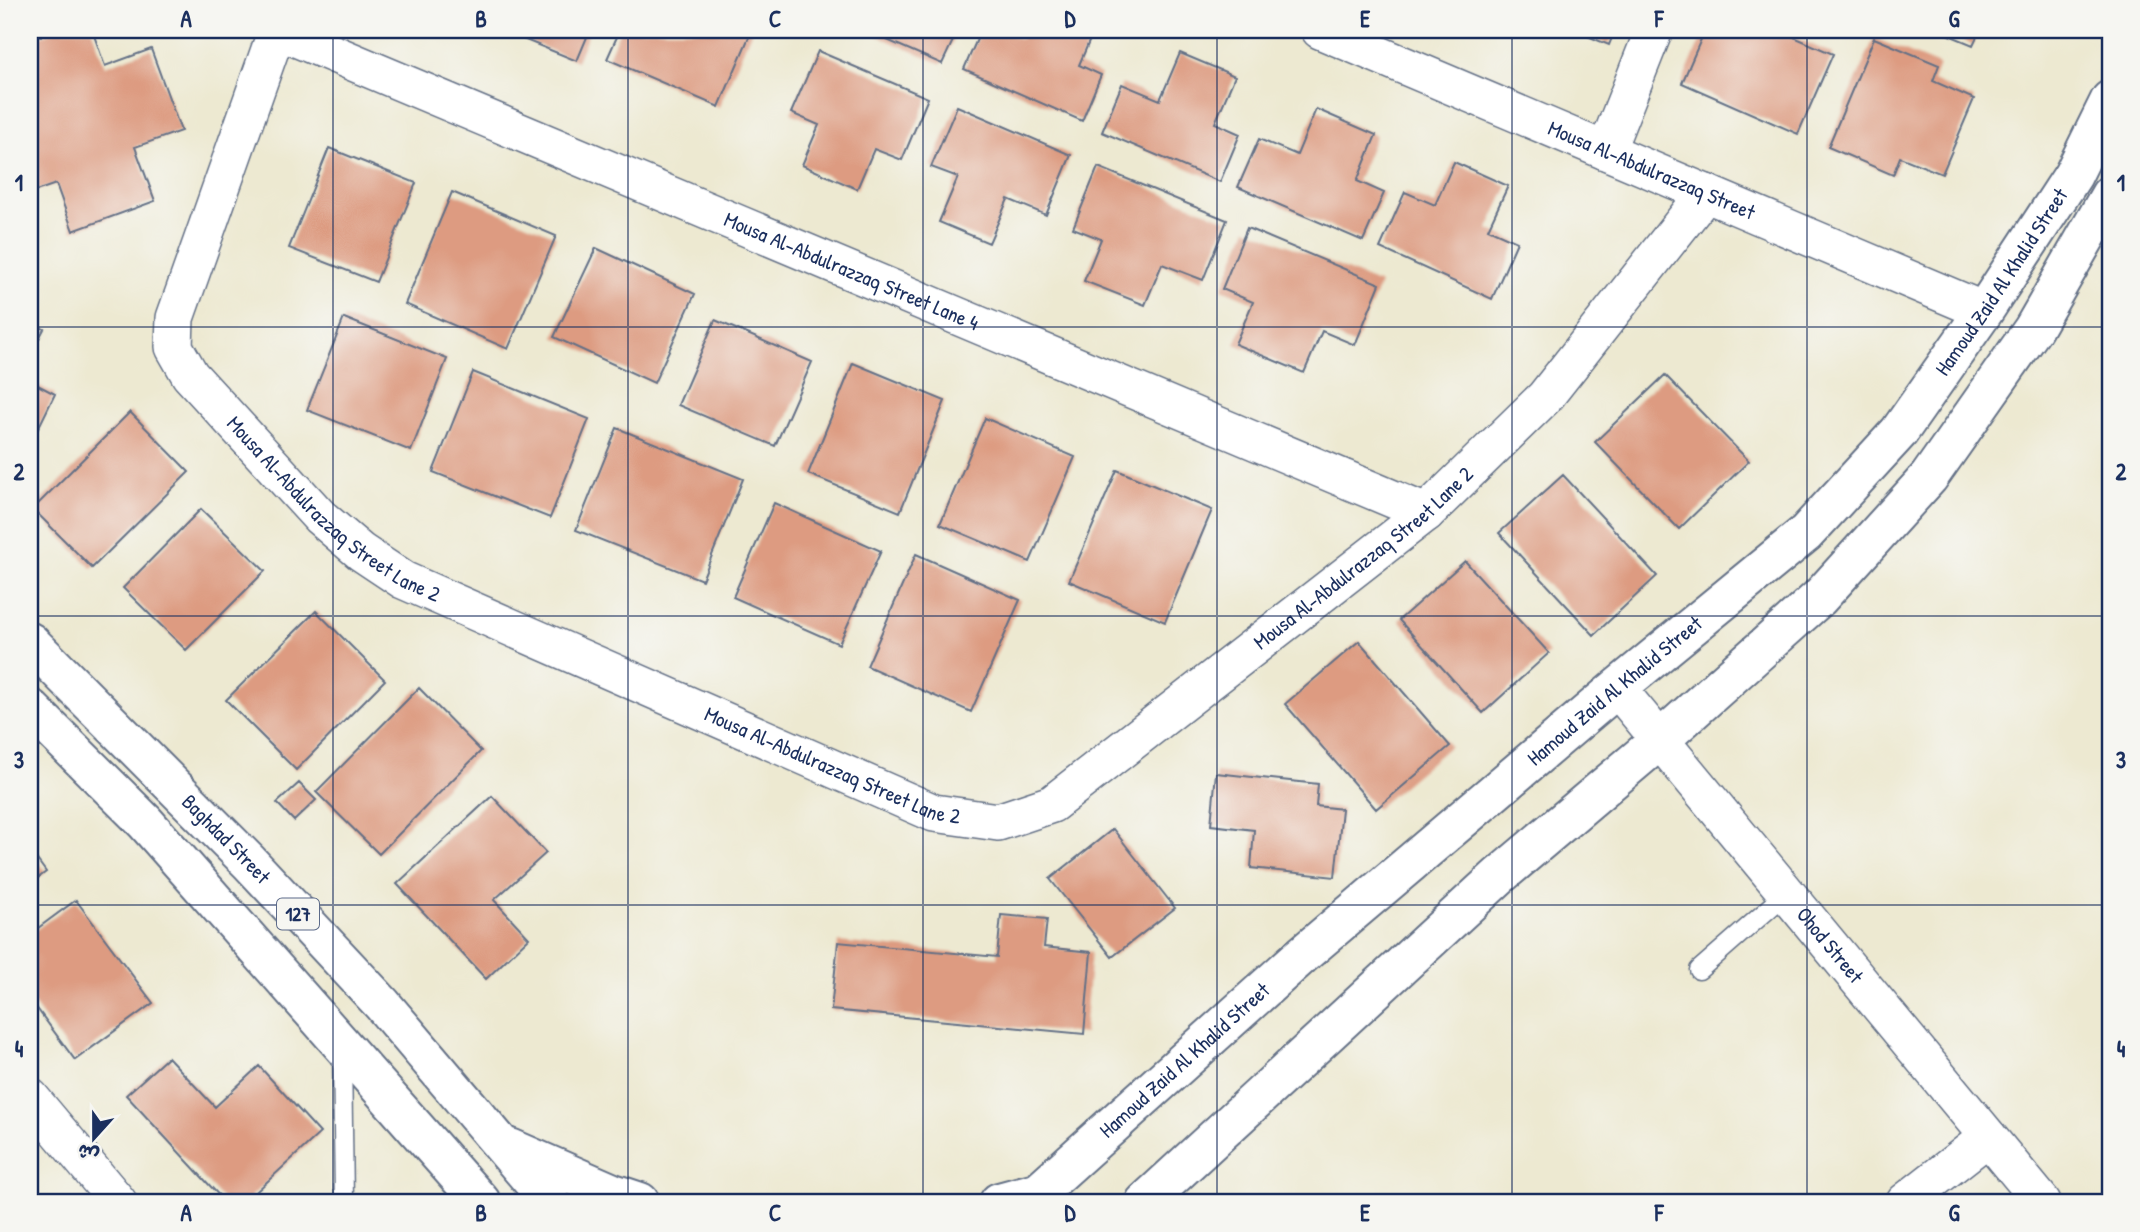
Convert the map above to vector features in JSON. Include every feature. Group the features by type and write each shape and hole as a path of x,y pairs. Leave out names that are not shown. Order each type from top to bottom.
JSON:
{"main road":[{"name":"Hamoud Zaid Al Khalid Street","path":"1033,1196 1301,956 1617,688 1806,533 1899,432 1984,311 2073,175 2110,100"},
{"name":"Hamoud Zaid Al Khalid Street","path":"1145,1202 1499,876 1661,739 1819,598 1929,477 2033,329 2110,195"},
{"name":"Baghdad Street","path":"30,642 249,862 383,1004 550,1202"},
{"name":"127","path":"30,708 145,822 475,1198"},
{"path":"501,1144 640,1202"},
{"path":"999,1202 1033,1196"}],"street":[{"name":"Mousa Al-Abdulrazzaq Street Lane 4","path":"277,30 1426,513"},
{"name":"Mousa Al-Abdulrazzaq Street Lane 2","path":"277,30 175,318 174,347 190,375 320,517 361,552 403,580 934,813 998,822 1052,804 1426,513 1545,397 1706,194"},
{"name":"Mousa Al-Abdulrazzaq Street","path":"1320,30 1984,311"},
{"path":"1606,151 1654,30"},
{"name":"Ohod Street","path":"1617,688 2042,1202"},
{"path":"30,1097 118,1202"},
{"path":"1905,1202 1988,1137"}],"lane":[{"path":"1699,970 1787,893"},
{"path":"342,1044 345,1202"}],"building":[{"path":"57,30 92,30 105,66 151,49 181,131 135,147 155,201 73,231 56,184 30,193 30,40"},
{"path":"501,30 590,30 577,61"},
{"path":"620,30 752,30 719,107 607,59"},
{"path":"864,30 958,30 942,64"},
{"path":"981,30 998,30 1021,39 1025,30 1094,30 1079,65 1101,75 1082,121 964,69"},
{"path":"1573,30 1615,30 1609,45"},
{"path":"1705,30 1778,30 1833,54 1798,134 1682,83"},
{"path":"1937,30 1980,30 1973,45"},
{"path":"1874,38 1939,65 1933,81 1974,99 1942,174 1900,157 1893,175 1828,147"},
{"path":"818,51 928,98 902,160 874,149 857,189 802,165 819,125 791,113"},
{"path":"1180,53 1235,76 1215,123 1240,134 1220,182 1102,132 1122,84 1160,100"},
{"path":"957,106 1071,155 1046,215 1008,199 989,243 939,222 958,177 931,167"},
{"path":"1316,109 1376,135 1357,181 1384,193 1363,241 1238,187 1259,139 1297,155"},
{"path":"329,148 416,183 376,282 289,248"},
{"path":"1454,162 1508,186 1488,229 1517,242 1492,299 1380,248 1405,192 1435,205"},
{"path":"1098,167 1227,220 1203,280 1162,264 1145,305 1084,281 1101,239 1073,228"},
{"path":"452,192 556,236 508,349 405,304"},
{"path":"1247,228 1380,284 1355,345 1322,331 1304,373 1235,344 1253,302 1222,289"},
{"path":"596,248 695,294 654,383 554,337"},
{"path":"344,318 447,359 411,451 307,410"},
{"path":"715,320 812,362 775,446 678,405"},
{"path":"30,322 44,329 30,356"},
{"path":"853,363 945,401 900,512 808,474"},
{"path":"473,372 589,419 550,518 433,472"},
{"path":"1665,375 1749,461 1679,529 1595,442"},
{"path":"30,381 55,394 30,445"},
{"path":"130,412 189,472 92,568 33,509"},
{"path":"985,418 1075,457 1030,562 940,524"},
{"path":"617,428 743,479 702,580 576,530"},
{"path":"1117,470 1212,510 1165,622 1069,581"},
{"path":"1563,475 1657,576 1594,635 1499,533"},
{"path":"774,503 881,551 839,644 733,597"},
{"path":"201,509 265,571 186,650 123,588"},
{"path":"916,554 1020,600 971,712 867,666"},
{"path":"1465,561 1549,653 1483,713 1399,620"},
{"path":"316,611 385,680 296,770 226,700"},
{"path":"1359,641 1450,746 1376,809 1285,704"},
{"path":"419,688 481,751 379,854 316,792"},
{"path":"1216,773 1318,784 1316,806 1342,809 1335,877 1251,868 1254,830 1211,825"},
{"path":"299,783 316,800 294,821 277,803"},
{"path":"492,796 546,853 494,900 529,938 486,979 397,884"},
{"path":"1113,829 1175,908 1112,957 1050,879"},
{"path":"30,850 46,872 30,884"},
{"path":"76,900 153,1003 75,1060 30,999 30,934"},
{"path":"1001,915 1047,919 1044,947 1091,952 1084,1034 831,1010 838,942 997,957"},
{"path":"168,1057 215,1107 259,1066 320,1133 245,1202 225,1202 126,1095"}]}
